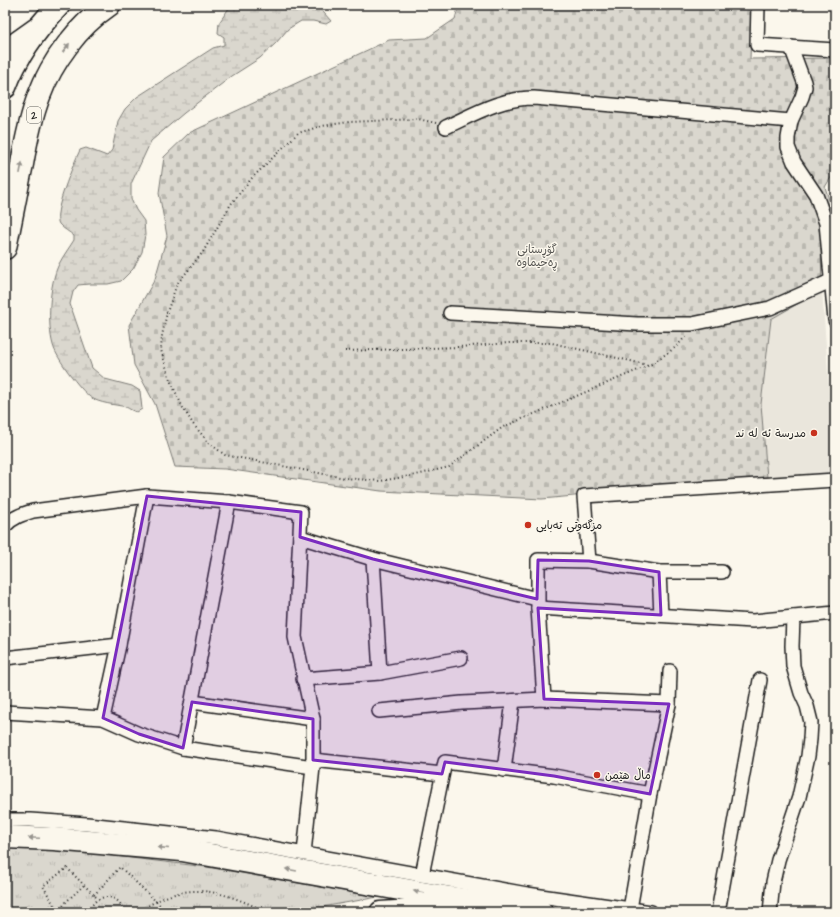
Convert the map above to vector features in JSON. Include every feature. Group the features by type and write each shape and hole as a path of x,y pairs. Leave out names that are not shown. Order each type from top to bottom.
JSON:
{"highway":[{"path":"5,87 25,46 41,23 59,5"},
{"name":"2","path":"5,248 27,138 39,96 51,71 66,48 84,26 109,5"},
{"path":"5,837 54,839 182,850 541,912"}],"main road":[{"path":"380,912 473,909 507,912"}],"street":[{"path":"758,5 757,45 835,50"},
{"path":"5,49 41,23"},
{"path":"792,47 805,86 791,121 788,138 790,155 809,183 821,206 826,222 833,276 835,320"},
{"path":"446,127 502,102 519,98 534,98 791,121"},
{"path":"450,313 637,324 692,324 770,308 833,276"},
{"path":"589,560 584,496 835,480"},
{"path":"103,718 119,646 147,496"},
{"path":"5,526 9,521 18,516 33,511 147,496 229,502 301,512 295,637 313,719 313,764 304,853"},
{"path":"183,748 229,502"},
{"path":"300,537 373,559 538,604 661,615 753,621 835,613"},
{"path":"373,559 380,673"},
{"path":"544,699 538,604 538,560 589,560 659,572 722,572"},
{"path":"659,572 661,615"},
{"path":"770,912 773,882 778,860 799,797 807,762 810,739 811,722 794,666 792,646 793,617"},
{"path":"5,658 119,646"},
{"path":"303,679 380,673 461,658"},
{"path":"630,909 650,794 669,704 670,671"},
{"path":"718,912 760,680"},
{"path":"379,711 462,703 544,699 669,704"},
{"path":"504,770 513,701"},
{"path":"192,702 313,719"},
{"path":"5,712 103,718 139,734 183,748 313,764 442,774"},
{"path":"422,874 445,762 554,776 650,794"},
{"path":"5,820 30,820 87,824 216,838 527,894 651,912"}],"path":[{"path":"446,127 426,120 410,119 342,123 322,126 298,133 252,178 231,204 203,252 177,284 167,312 162,336 161,350 170,380 183,408 193,424 209,443 225,455 345,478 380,481 416,476 449,466 503,427 650,366 676,347 686,336 692,324"},
{"path":"345,352 509,343 552,343 650,366"},
{"path":"94,895 120,867 164,909 161,912"},
{"path":"84,885 58,912 43,886 67,868 84,885 98,899"},
{"path":"138,912 155,901 184,891 209,891 225,895 255,906 265,912"},
{"path":"89,912 94,902 98,899 109,897 115,899 122,907 124,912"}],"highlighted area":[{"path":"147,496 301,512 300,537 373,559 537,599 538,560 589,561 659,572 661,615 538,608 544,699 669,704 650,794 554,776 445,762 442,774 313,760 313,719 192,702 183,748 139,734 103,718"}],"shaded area":[{"path":"822,290 835,472 767,478 761,404 771,319"}],"green space":[{"path":"231,5 317,5 331,21 326,24 313,21 301,21 288,29 260,58 232,76 151,141 131,184 131,199 136,210 144,221 145,235 142,252 133,269 121,281 108,284 78,285 73,292 70,304 92,368 105,379 132,386 140,391 142,409 137,412 132,411 126,407 107,404 90,397 69,373 55,351 50,326 51,293 59,264 74,240 74,236 59,224 58,210 80,150 86,148 107,156 112,150 118,121 125,109 137,97 213,48 224,45 224,37 218,33 219,23"},
{"name":"گۆڕستانی ڕەحیماوە","path":"459,5 752,5 750,59 835,58 835,171 825,187 835,219 835,242 821,248 822,290 771,319 761,404 767,478 542,499 381,491 225,469 175,467 155,404 134,365 129,325 155,279 167,236 159,193 164,157 189,133 389,40 427,38 455,19"},
{"path":"5,847 38,847 207,867 378,897 294,912 5,912"}],"place":[{"name":"مدرسة ئه له ند","path":"814,433"},
{"name":"مزگەوتی تەبایی","path":"528,525"},
{"name":"ماڵ هێمن","path":"597,775"}]}
